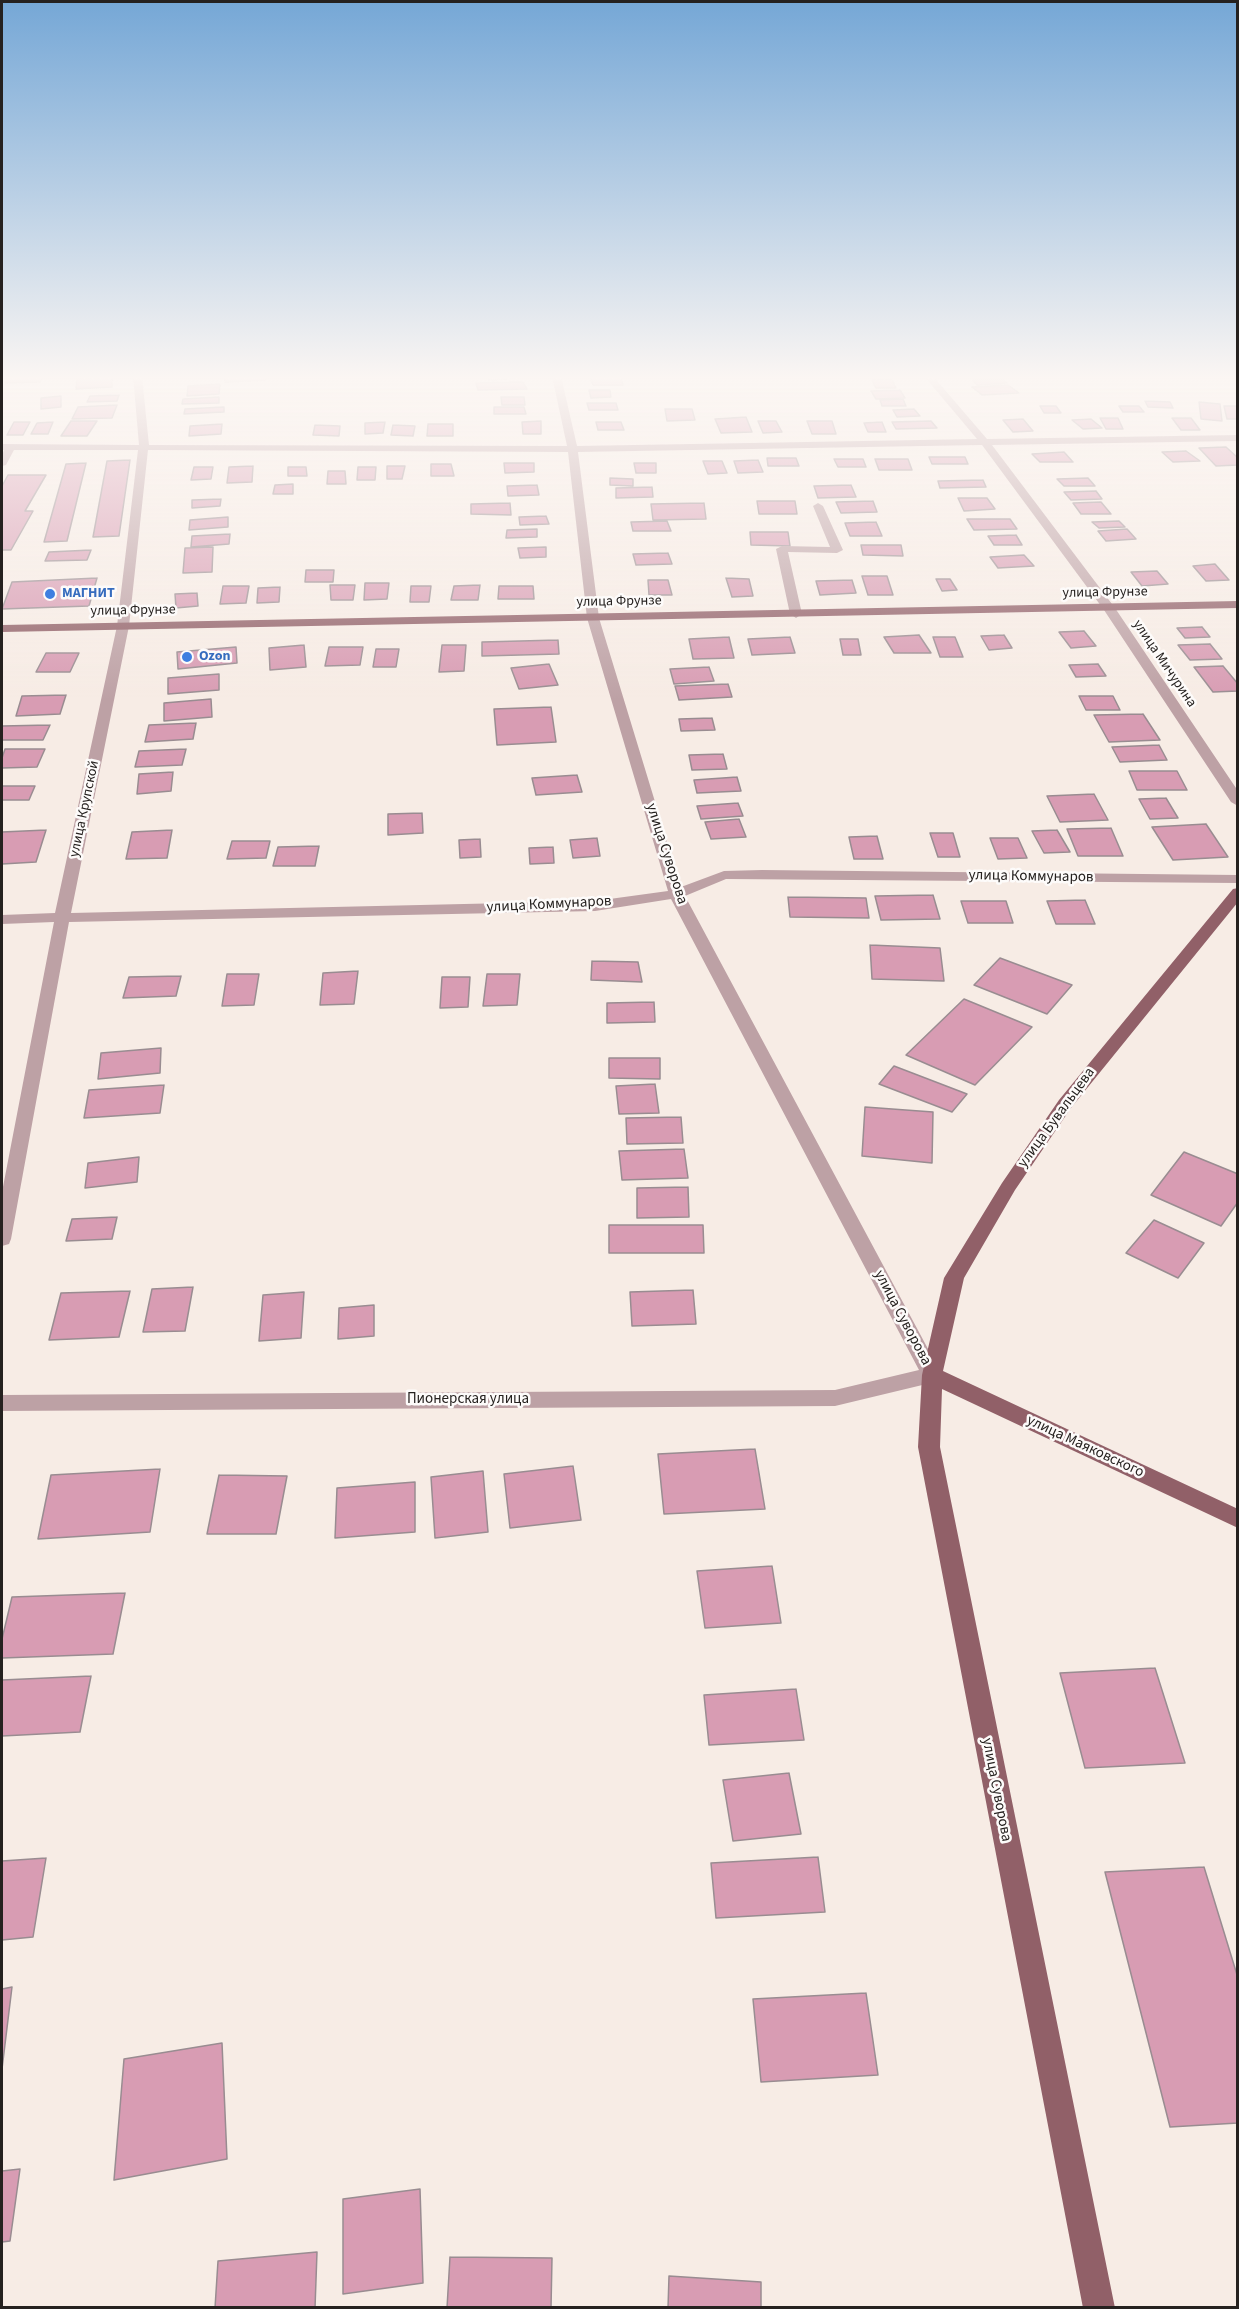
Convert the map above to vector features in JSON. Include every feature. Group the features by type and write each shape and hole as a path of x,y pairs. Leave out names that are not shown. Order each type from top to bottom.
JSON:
{"main road":[{"name":"улица Фрунзе","path":"2,629 1238,604"},
{"name":"улица Бувальцева","path":"932,1375 954,1278 1008,1187 1065,1104 1238,892"},
{"name":"улица Маяковского","path":"932,1375 1238,1519"},
{"name":"улица Суворова","path":"932,1375 928,1447 1099,2307"}],"street":[{"name":"улица Крупской","path":"2,1239 62,918 123,626 140,484"},
{"name":"улица Суворова","path":"577,484 593,618 676,894 932,1375"},
{"name":"улица Мичурина","path":"1015,484 1108,608 1238,802"},
{"path":"796,614 782,549 837,550 818,506"},
{"name":"улица Коммунаров","path":"2,919 595,906 676,894 724,875 1238,879"},
{"name":"Пионерская улица","path":"2,1403 835,1398 932,1375"}],"building":[{"path":"3,484 41,484 25,511 33,511 11,550 2,550"},
{"path":"60,484 81,484 67,541 44,542"},
{"path":"103,484 127,484 119,536 93,537"},
{"path":"293,484 293,494 273,494 275,485"},
{"path":"610,484 633,484 633,486"},
{"path":"939,484 985,484 986,487 940,488"},
{"path":"1062,484 1093,484 1095,486 1064,486"},
{"path":"537,485 539,495 508,496 507,486"},
{"path":"851,485 856,497 818,498 814,486"},
{"path":"652,487 653,497 616,498 616,488"},
{"path":"1096,491 1102,499 1071,500 1064,492"},
{"path":"958,498 987,498 995,509 964,511"},
{"path":"221,499 220,506 192,508 192,500"},
{"path":"757,501 795,501 797,514 759,514"},
{"path":"873,501 877,512 841,513 836,502"},
{"path":"1101,502 1111,514 1081,514 1073,503"},
{"path":"510,503 511,515 471,514 471,504"},
{"path":"704,503 706,519 653,520 651,504"},
{"path":"546,516 549,524 520,525 519,517"},
{"path":"228,517 228,527 189,530 190,520"},
{"path":"967,519 1010,519 1017,529 974,530"},
{"path":"667,521 671,531 633,531 631,522"},
{"path":"1119,521 1125,527 1099,528 1092,522"},
{"path":"876,522 882,536 850,536 845,523"},
{"path":"537,529 537,537 506,538 507,530"},
{"path":"1127,529 1136,539 1106,541 1098,531"},
{"path":"750,532 788,532 790,546 751,545"},
{"path":"230,534 229,544 191,547 192,536"},
{"path":"1016,535 1022,545 994,545 988,536"},
{"path":"861,545 901,545 903,556 863,555"},
{"path":"213,547 212,572 183,573 185,548"},
{"path":"546,547 546,557 520,558 518,548"},
{"path":"91,550 87,560 45,561 49,552"},
{"path":"668,553 672,564 636,565 633,554"},
{"path":"1024,555 1034,566 998,568 990,557"},
{"path":"1215,564 1229,580 1206,581 1193,566"},
{"path":"306,570 334,570 333,582 305,582"},
{"path":"1157,571 1168,584 1142,586 1131,572"},
{"path":"862,576 887,576 893,595 868,595"},
{"name":"МАГНИТ","path":"97,578 89,606 2,609 12,582"},
{"path":"726,578 749,579 753,596 732,597"},
{"path":"936,579 950,579 957,590 942,591"},
{"path":"648,580 668,580 672,595 649,595"},
{"path":"852,580 856,593 820,595 816,581"},
{"path":"365,583 389,583 387,599 364,600"},
{"path":"330,585 355,585 353,600 331,600"},
{"path":"480,585 478,600 451,600 454,586"},
{"path":"223,586 249,586 246,603 220,604"},
{"path":"411,586 431,586 429,602 410,602"},
{"path":"499,586 533,586 534,599 498,599"},
{"path":"280,587 279,602 257,603 258,588"},
{"path":"197,593 198,606 176,608 175,594"},
{"path":"1202,627 1210,637 1185,638 1177,628"},
{"path":"1084,631 1096,646 1071,648 1059,632"},
{"path":"919,635 931,653 894,653 884,637"},
{"path":"1004,635 1012,648 989,650 981,636"},
{"path":"729,637 734,658 693,659 689,639"},
{"path":"790,637 795,653 752,655 748,639"},
{"path":"933,637 955,637 963,657 940,657"},
{"path":"840,639 858,639 861,655 843,655"},
{"path":"558,640 559,654 482,656 482,642"},
{"path":"1210,644 1222,659 1190,660 1178,645"},
{"path":"304,645 306,667 270,670 269,648"},
{"path":"442,645 466,645 464,671 439,672"},
{"path":"236,647 237,663 178,669 177,652"},
{"path":"329,647 363,647 360,665 325,666"},
{"path":"376,649 399,649 396,667 373,667"},
{"path":"46,653 79,653 70,672 36,672"},
{"path":"549,664 558,685 519,689 511,668"},
{"path":"1098,664 1106,676 1076,677 1069,665"},
{"path":"1223,666 1238,684 1238,691 1213,692 1194,667"},
{"path":"709,667 714,681 674,684 670,669"},
{"path":"219,674 219,690 168,694 168,678"},
{"path":"728,684 732,697 679,700 675,686"},
{"path":"66,695 60,714 16,716 22,696"},
{"path":"1079,696 1113,696 1120,710 1086,710"},
{"path":"211,699 212,717 164,721 164,703"},
{"path":"551,707 556,742 497,745 494,709"},
{"path":"1143,714 1160,740 1109,742 1094,715"},
{"path":"712,718 715,730 681,731 679,719"},
{"path":"196,723 193,739 145,742 149,725"},
{"path":"50,725 43,740 2,740 2,726"},
{"path":"1159,745 1167,760 1120,762 1112,747"},
{"path":"5,749 45,749 37,767 2,768"},
{"path":"186,749 182,765 135,767 139,751"},
{"path":"723,754 727,769 692,770 689,755"},
{"path":"1129,771 1177,771 1187,790 1137,790"},
{"path":"173,772 171,791 137,794 139,774"},
{"path":"577,775 582,792 536,795 532,778"},
{"path":"737,777 741,791 697,793 694,780"},
{"path":"2,786 35,786 29,800 2,800"},
{"path":"1094,794 1108,820 1060,822 1047,796"},
{"path":"1166,798 1178,818 1150,819 1139,799"},
{"path":"738,803 743,816 701,819 697,806"},
{"path":"422,813 423,833 388,835 388,814"},
{"path":"739,819 746,837 711,839 705,822"},
{"path":"1206,824 1228,857 1173,860 1152,827"},
{"path":"1111,828 1123,856 1078,856 1067,829"},
{"path":"46,830 36,862 2,864 2,832"},
{"path":"172,830 167,858 126,859 132,832"},
{"path":"1057,830 1070,852 1044,853 1032,831"},
{"path":"930,833 953,833 960,857 938,857"},
{"path":"877,836 883,859 854,859 849,837"},
{"path":"597,838 600,856 573,858 570,840"},
{"path":"990,838 1018,838 1027,858 998,859"},
{"path":"480,839 481,857 460,858 459,840"},
{"path":"232,841 270,841 266,858 227,859"},
{"path":"319,846 315,866 273,866 278,847"},
{"path":"553,847 554,863 530,864 529,848"},
{"path":"933,895 940,919 881,920 875,896"},
{"path":"788,897 866,898 869,918 790,917"},
{"path":"1085,900 1095,924 1056,924 1047,901"},
{"path":"961,901 1006,901 1013,923 968,923"},
{"path":"870,945 940,948 944,981 872,979"},
{"path":"1000,958 1072,985 1047,1014 974,985"},
{"path":"592,961 638,962 642,982 591,980"},
{"path":"358,971 354,1004 320,1005 323,973"},
{"path":"227,974 259,974 254,1005 222,1006"},
{"path":"487,974 520,974 517,1005 483,1006"},
{"path":"181,976 176,996 123,998 129,977"},
{"path":"442,977 470,977 468,1007 440,1008"},
{"path":"964,999 1032,1027 975,1085 906,1055"},
{"path":"654,1002 655,1022 607,1023 607,1003"},
{"path":"161,1048 160,1073 98,1079 101,1053"},
{"path":"609,1058 660,1058 660,1079 609,1078"},
{"path":"894,1066 967,1094 952,1112 879,1084"},
{"path":"655,1084 659,1113 619,1114 616,1086"},
{"path":"164,1085 160,1113 84,1118 89,1090"},
{"path":"865,1107 933,1112 932,1163 862,1156"},
{"path":"681,1117 683,1143 627,1144 626,1118"},
{"path":"684,1149 688,1178 622,1180 619,1151"},
{"path":"1184,1152 1238,1174 1238,1202 1221,1226 1151,1195"},
{"path":"139,1157 137,1182 85,1188 88,1163"},
{"path":"688,1187 689,1217 637,1218 637,1188"},
{"path":"117,1217 112,1239 66,1241 72,1219"},
{"path":"1154,1220 1204,1243 1178,1278 1126,1253"},
{"path":"609,1225 703,1225 704,1253 609,1253"},
{"path":"193,1287 185,1331 143,1332 152,1289"},
{"path":"693,1290 696,1324 632,1326 630,1292"},
{"path":"130,1291 119,1337 49,1340 61,1293"},
{"path":"304,1292 301,1338 259,1341 263,1295"},
{"path":"374,1305 374,1336 338,1339 339,1308"},
{"path":"755,1449 765,1509 664,1514 658,1454"},
{"path":"573,1466 581,1520 510,1528 504,1474"},
{"path":"160,1469 150,1532 38,1539 51,1475"},
{"path":"483,1471 488,1532 435,1538 431,1477"},
{"path":"219,1475 287,1476 276,1534 207,1534"},
{"path":"415,1482 415,1532 335,1538 337,1488"},
{"path":"772,1566 781,1623 705,1628 697,1571"},
{"path":"125,1593 113,1654 2,1658 2,1639 12,1597"},
{"path":"1155,1668 1185,1763 1085,1768 1060,1673"},
{"path":"91,1676 80,1732 2,1736 2,1680"},
{"path":"796,1689 804,1740 709,1745 704,1695"},
{"path":"789,1773 801,1834 733,1841 723,1780"},
{"path":"818,1857 825,1912 716,1918 711,1863"},
{"path":"46,1858 33,1937 2,1940 2,1861"},
{"path":"1204,1867 1238,1978 1238,2123 1170,2127 1105,1872"},
{"path":"12,1987 2,2069 2,1989"},
{"path":"866,1993 878,2075 761,2082 753,1999"},
{"path":"222,2043 227,2159 114,2180 124,2059"},
{"path":"20,2169 10,2241 2,2242 2,2171"},
{"path":"420,2189 423,2283 343,2294 343,2199"},
{"path":"317,2252 315,2308 215,2308 218,2261"},
{"path":"450,2257 552,2258 551,2308 447,2308"},
{"path":"669,2276 761,2282 761,2308 668,2308"}],"place":[{"name":"МАГНИТ","path":"50,594"},
{"name":"Ozon","path":"187,657"}]}
